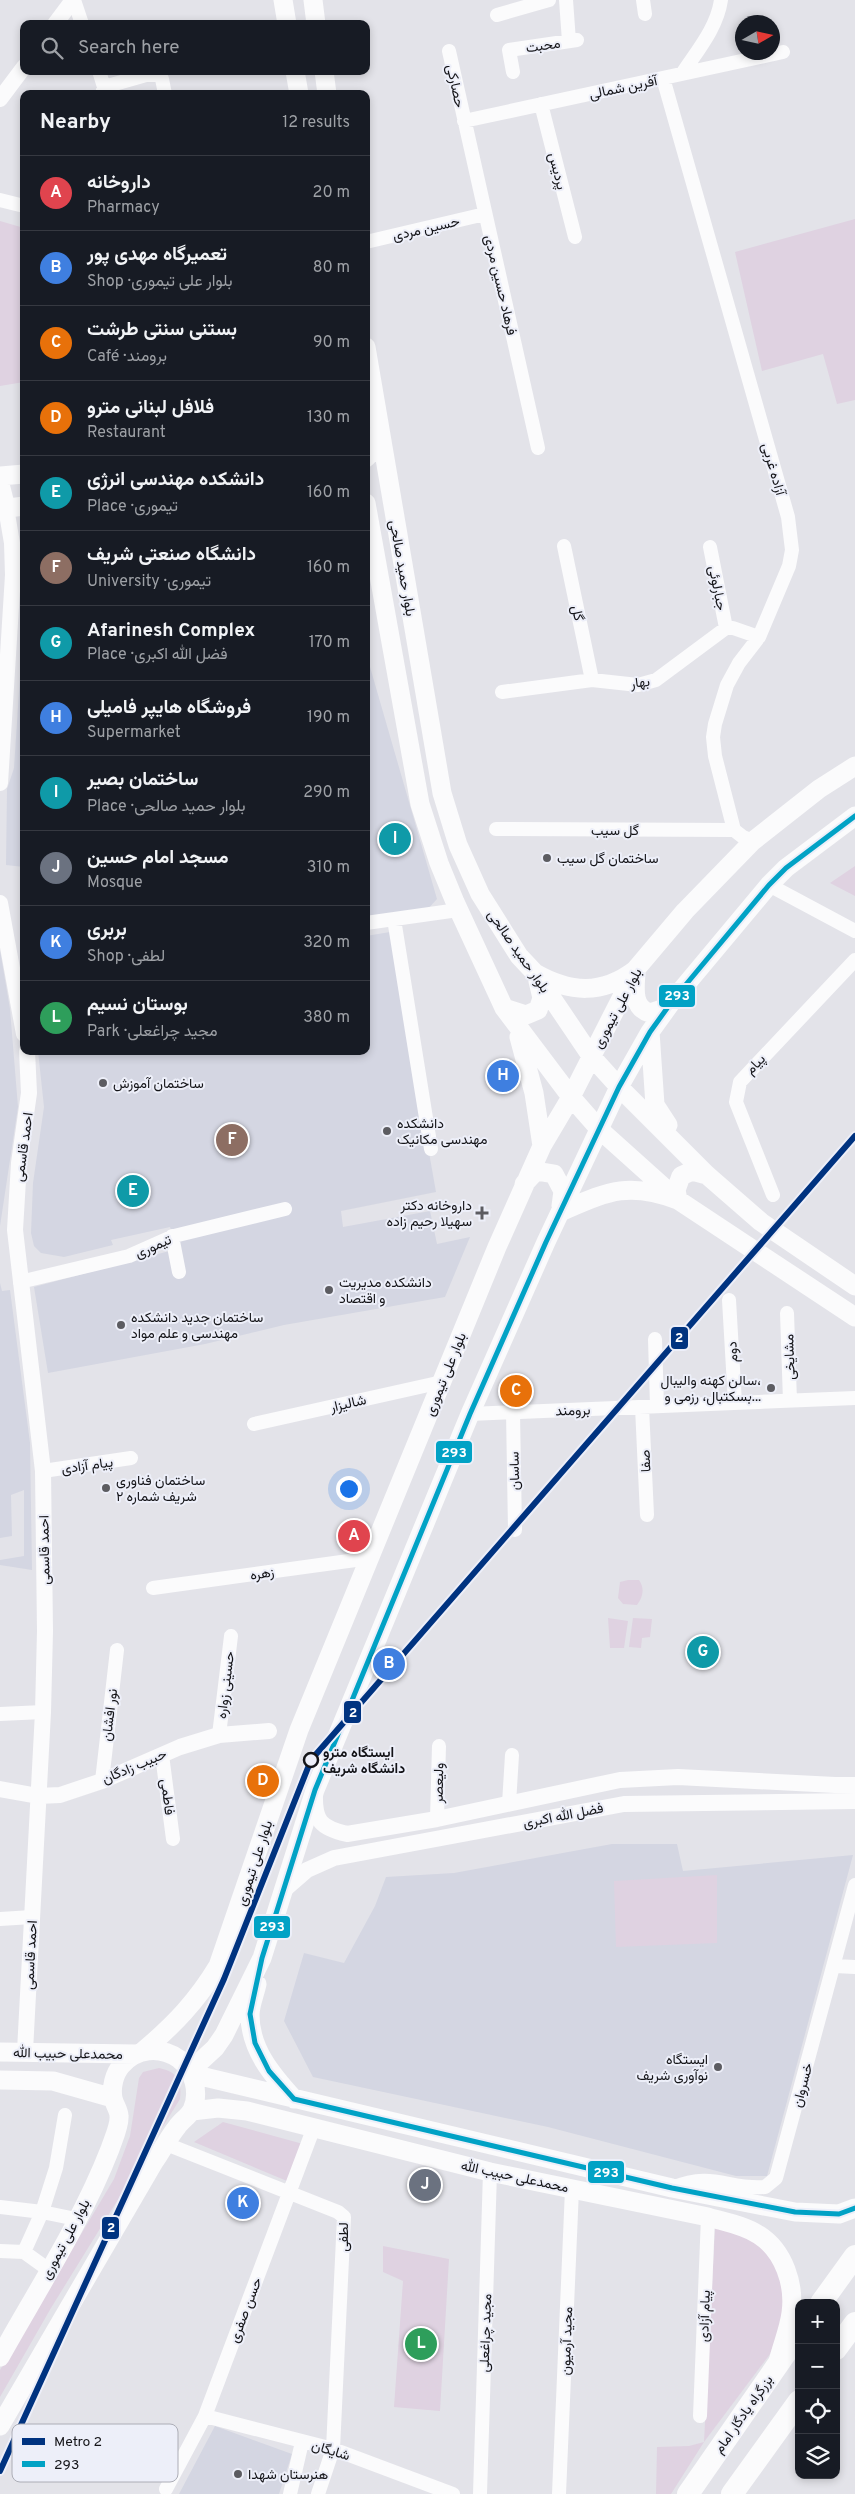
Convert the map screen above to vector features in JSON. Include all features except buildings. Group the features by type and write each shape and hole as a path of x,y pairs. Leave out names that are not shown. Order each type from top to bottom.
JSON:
{"highway":[{"path":"824,2299 855,2256"},
{"path":"840,2344 855,2323"},
{"name":"بزرگراه یادگار امام","path":"688,2494 795,2340"},
{"path":"732,2494 795,2407"}],"main road":[{"path":"283,0 286,20"},
{"path":"313,0 316,20"},
{"path":"296,75 298,90"},
{"path":"325,75 326,90"},
{"name":"بلوار حمید صالحی","path":"370,394 374,439 442,793 458,845 480,894 519,956 535,973 591,1056 619,1087 707,1175 761,1222 855,1286"},
{"path":"0,476 20,474"},
{"path":"0,484 10,508"},
{"name":"بلوار حمید صالحی","path":"370,544 420,804 438,863 504,1008 571,1097 600,1130 678,1200 855,1317"},
{"name":"بلوار علی تیموری","path":"0,2357 76,2219 109,2150 120,2116 112,2098 115,2076 121,2066 169,2030 202,1994 218,1966 299,1730 523,1186 542,1146 571,1097 636,969 685,911 753,841 819,789 855,766"},
{"path":"294,2099 269,2070 255,2043 250,2014 262,1958 315,1790 470,1414 560,1212 619,1087 650,1032 673,1000 786,868 855,816"},
{"path":"535,973 550,982 586,989 620,981 636,969"},
{"path":"636,969 636,1000 641,1009 650,1013 662,1009 673,1000"},
{"path":"504,1008 526,1015 538,1010 542,998 535,973"},
{"path":"516,1026 534,1093 542,1146"},
{"path":"650,1032 655,1105 707,1175"},
{"path":"523,1186 536,1171 554,1174 563,1191 560,1212"},
{"path":"678,1200 676,1190 685,1174 692,1171 707,1175"},
{"path":"560,1212 600,1195 629,1188 657,1192 678,1200"},
{"path":"0,2426 166,2144 177,2127 192,2111 195,2099 195,2086 191,2072 215,2048 224,2035 262,1958"},
{"name":"محمدعلی حبیب الله","path":"0,2052 140,2053 157,2050 170,2053 181,2060 191,2072 294,2099 672,2188 795,2212 839,2214 855,2208"},
{"name":"محمدعلی حبیب الله","path":"0,2080 53,2081 112,2098"},
{"name":"محمدعلی حبیب الله","path":"192,2111 218,2108 247,2111 490,2172 708,2217 743,2227 760,2236 785,2266 792,2287 791,2313 778,2363"},
{"path":"549,2184 555,2161"}],"street":[{"path":"58,20 73,0"},
{"path":"73,0 80,20"},
{"path":"496,15 549,0"},
{"name":"محبت","path":"513,72 509,50 573,41 566,0"},
{"path":"682,74 713,26 719,12 721,0"},
{"name":"حصارکی","path":"449,51 464,121"},
{"name":"آفرین شمالی","path":"464,121 783,52"},
{"path":"0,99 20,72"},
{"path":"99,75 103,90 149,75"},
{"path":"154,75 162,79 164,90"},
{"name":"آزاده غربی","path":"663,78 788,517 792,550 789,566 759,637 739,663 727,685 713,737 734,830"},
{"name":"پردیس","path":"541,104 575,238"},
{"name":"فرهاد حسین مردی","path":"464,121 538,448"},
{"path":"0,200 20,205"},
{"name":"حسین مردی","path":"370,241 485,214"},
{"path":"0,783 18,574 12,543 10,508"},
{"name":"گل","path":"564,546 592,680"},
{"name":"جبارلوئی","path":"710,547 726,628"},
{"path":"726,628 733,628 759,637"},
{"name":"بهار","path":"502,692 592,680 638,685 656,680 726,628"},
{"name":"گل سیب","path":"496,829 734,830"},
{"path":"734,830 743,837 753,841"},
{"path":"769,886 855,931"},
{"path":"0,903 19,975"},
{"path":"370,923 458,910"},
{"path":"394,920 431,1149"},
{"name":"پیام","path":"772,1195 736,1102 740,1082 855,960"},
{"name":"احمد قاسمی","path":"25,2051 43,1712 45,1631 43,1471 15,1230 19,1163 29,1094 26,1055"},
{"name":"تیموری","path":"20,1282 134,1254 172,1236 285,1209"},
{"path":"172,1236 179,1272"},
{"name":"دوم","path":"729,1300 734,1403"},
{"name":"مشایخی","path":"787,1313 790,1401"},
{"path":"655,1339 657,1406"},
{"name":"شالیزار","path":"254,1424 442,1382"},
{"name":"برومند","path":"470,1414 855,1398"},
{"name":"صفا","path":"642,1407 647,1515"},
{"name":"ساسان","path":"513,1412 515,1530"},
{"name":"پیام آزادی","path":"43,1471 131,1458"},
{"name":"زهره","path":"153,1588 370,1558"},
{"name":"حسینی زواره","path":"219,1735 231,1636"},
{"name":"نور افشان","path":"102,1781 116,1650"},
{"path":"0,1714 43,1712"},
{"name":"حبیب زادگان","path":"0,1789 38,1796 60,1795 102,1781 162,1755 219,1735 269,1731"},
{"name":"ولیعصر","path":"437,1819 439,1746"},
{"name":"فاطمی","path":"162,1755 173,1839"},
{"path":"509,1804 512,1755"},
{"name":"فضل الله اکبری","path":"347,1834 437,1819 620,1780 678,1777 835,1786 855,1784"},
{"path":"580,1788 583,1811"},
{"path":"315,1790 316,1816 334,1831 347,1834 343,1844 344,1849 353,1856"},
{"name":"فضل الله اکبری","path":"284,1890 307,1870 334,1858 353,1856 624,1804 669,1802 760,1804 855,1801"},
{"name":"خسروان","path":"672,2188 689,2181 706,2180 765,2187 776,2178 835,1966 855,1885"},
{"path":"0,1919 32,1917"},
{"path":"835,1966 855,1967"},
{"path":"24,2252 42,2212 56,2168 65,2116"},
{"name":"حسن صفری","path":"178,2467 205,2416 314,2127"},
{"name":"لطفی","path":"166,2144 338,2212 344,2217 333,2450"},
{"name":"مجید چراغعلی","path":"480,2494 490,2172"},
{"name":"مجید آرمیون","path":"559,2494 572,2189"},
{"path":"0,2207 42,2212 76,2219"},
{"name":"پیام آزادی","path":"700,2416 708,2217"},
{"path":"0,2251 24,2252 49,2270"},
{"name":"شایگان","path":"205,2416 333,2450 453,2494"},
{"path":"290,2494 302,2442"},
{"path":"318,2494 333,2450"},
{"name":"حسن صفری","path":"166,2489 170,2482"}],"shaded area":[{"path":"855,219 855,400 837,404 823,354 762,371 735,252"},
{"path":"0,221 20,227 20,383 0,386"},
{"path":"370,667 437,899 426,911 370,918"},
{"path":"20,676 20,867 6,865 7,789 14,768"},
{"path":"855,866 855,896 830,883"},
{"path":"390,932 436,1192 341,1211 343,1227 430,1211 437,1244 470,1237 445,1297 284,1325 205,1344 48,1373 34,1287 177,1249 170,1227 111,1240 113,1245 64,1257 41,1253 34,1246 31,1233 33,1183 44,1107 38,1055 370,1055 370,935"},
{"path":"0,950 10,1009 18,1107 0,1226"},
{"path":"0,1283 2,1291 10,1290 30,1443 32,1570 0,1565 0,1560 24,1556 24,1490 11,1495 12,1536 0,1538"},
{"path":"639,1580 642,1587 642,1596 637,1605 623,1604 618,1598 620,1582"},
{"path":"608,1618 628,1621 624,1648 610,1648"},
{"path":"633,1618 652,1619 650,1637 642,1638 641,1648 629,1647"},
{"name":"ایستگاه نوآوری شریف","path":"612,1844 677,1844 683,1871 853,1855 767,2176 736,2176 548,2127 313,2077 284,2021 304,1953 344,1963 375,1906 386,1877 454,1873"},
{"path":"717,1875 717,1943 616,1947 614,1881"},
{"path":"159,2068 175,2075 179,2082 180,2099 51,2308 0,2397 0,2370 114,2179 130,2136 139,2078 143,2072"},
{"path":"223,2122 303,2144 287,2181 194,2142"},
{"path":"715,2228 753,2237 770,2251 783,2281 786,2312 770,2354 704,2442"},
{"path":"383,2246 449,2259 440,2411 394,2407 403,2281 383,2272"},
{"name":"هنرستان شهدا","path":"215,2426 292,2454 279,2494 179,2494"},
{"path":"704,2442 671,2494 656,2494 657,2447 689,2446"}],"metro line":[{"name":"2","path":"21,2424 224,1979 311,1760 855,1136"},
{"name":"2","path":"0,2471 12,2445"}],"transit line":[{"name":"293","path":"855,816 786,868 769,885 673,1000 650,1032 619,1087 546,1242 470,1414 315,1790 262,1958 250,2014 255,2043 269,2071 294,2099 672,2188 795,2212 839,2214 855,2208"}],"place":[{"name":"ساختمان بصیر","path":"395,839"},
{"name":"ساختمان گل سیب","path":"547,858"},
{"name":"فروشگاه هایپر فامیلی","path":"503,1076"},
{"name":"ساختمان آموزش","path":"103,1083"},
{"name":"دانشکده مهندسی مکانیک","path":"387,1131"},
{"name":"دانشگاه صنعتی شریف","path":"232,1140"},
{"name":"دانشکده مهندسی انرژی","path":"133,1191"},
{"name":"داروخانه دکتر سهیلا رحیم زاده","path":"482,1213"},
{"name":"دانشکده مدیریت و اقتصاد","path":"329,1290"},
{"name":"ساختمان جدید دانشکده مهندسی و علم مواد","path":"121,1325"},
{"name":"سالن کهنه والیبال، بسکتبال، رزمی و...","path":"771,1388"},
{"name":"بستنی سنتی طرشت","path":"516,1391"},
{"name":"ساختمان فناوری شریف شماره ۲","path":"106,1488"},
{"name":"داروخانه","path":"354,1536"},
{"name":"Afarinesh Complex","path":"703,1652"},
{"name":"تعمیرگاه مهدی پور","path":"389,1664"},
{"name":"ایستگاه مترو دانشگاه شریف","path":"311,1760"},
{"name":"فلافل لبنانی مترو","path":"263,1781"},
{"name":"ایستگاه نوآوری شریف","path":"718,2067"},
{"name":"مسجد امام حسین","path":"425,2185"},
{"name":"بربری","path":"243,2203"},
{"name":"بوستان نسیم","path":"421,2344"},
{"name":"هنرستان شهدا","path":"238,2474"}]}
